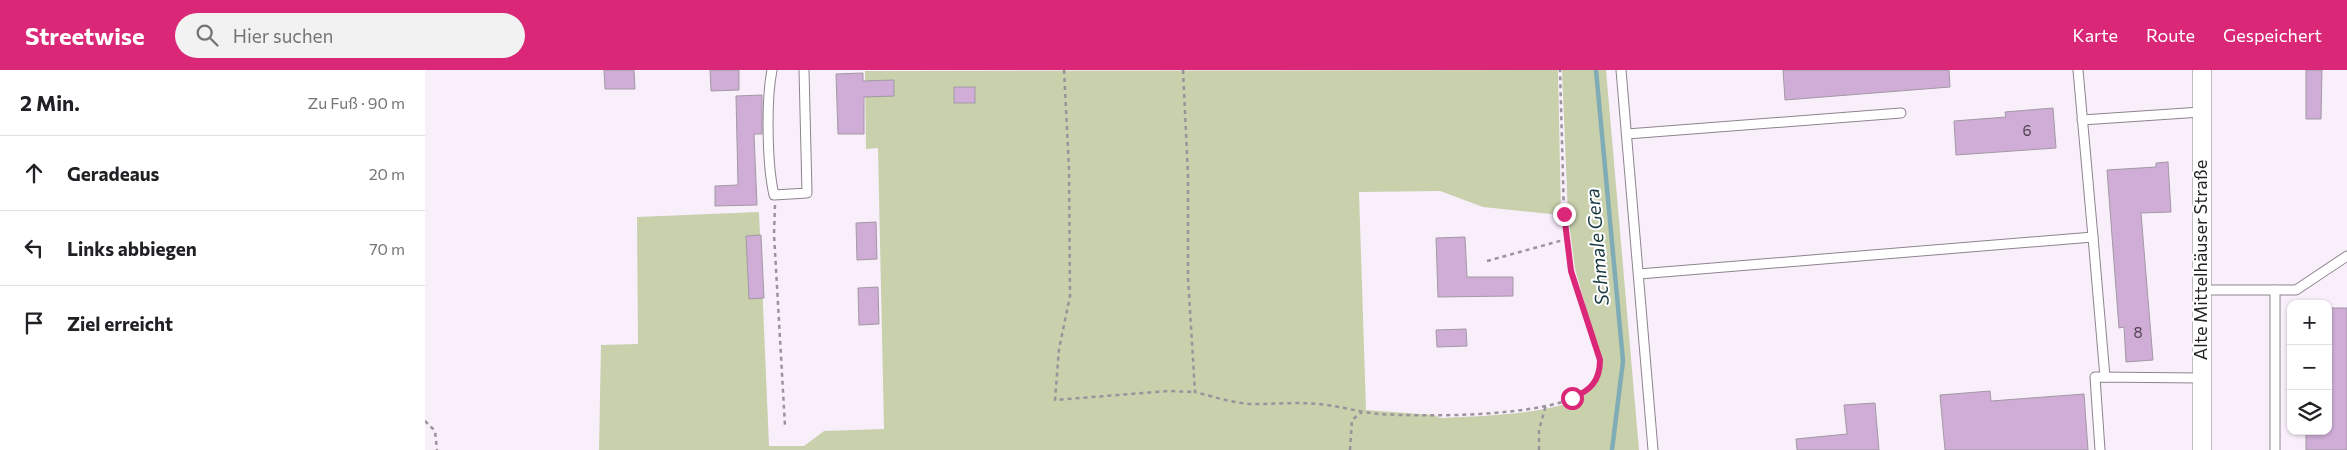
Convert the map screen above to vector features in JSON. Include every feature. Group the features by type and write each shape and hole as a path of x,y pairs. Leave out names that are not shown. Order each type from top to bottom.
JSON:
{"street":[{"name":"Alte Mittelhäuser Straße","path":"2202,70 2202,450"}],"lane":[{"path":"772,70 769,104 770,177 774,195 807,194 804,70"},
{"path":"1621,70 1653,450"},
{"path":"2078,70 2105,377"},
{"path":"2082,120 2201,112"},
{"path":"1627,134 1901,113"},
{"path":"1639,274 2093,237"},
{"path":"2201,290 2297,290 2347,256"},
{"path":"2275,290 2275,450"},
{"path":"2100,450 2095,377 2201,378"}],"path":[{"path":"1064,70 1069,168 1070,296 1059,349 1055,400 1168,390 1195,392 1224,400 1254,404 1287,402 1321,404 1362,412 1404,415 1463,414 1546,405 1586,392 1595,382 1600,372 1600,360 1571,271 1564,214 1560,70"},
{"path":"1183,70 1188,175 1188,278 1195,392"},
{"path":"774,195 785,426"},
{"path":"1487,261 1567,239"},
{"path":"1539,450 1539,430 1546,405"},
{"path":"1350,450 1352,420 1362,412"},
{"path":"425,421 435,431 437,450"}],"green space":[{"path":"1558,70 1561,215 1483,207 1440,191 1359,192 1366,410 1434,415 1440,418 1518,413 1540,410 1577,400 1589,392 1595,385 1600,374 1601,361 1575,269 1568,215 1562,70 1606,70 1639,450 599,450 601,345 638,344 637,217 759,212 769,446 804,446 824,431 884,429 878,148 866,149 865,71"}],"building":[{"path":"604,70 634,70 635,89 605,89"},
{"path":"710,70 739,70 739,90 711,91"},
{"path":"1783,70 1949,70 1950,87 1785,100"},
{"path":"2306,70 2322,70 2321,119 2306,119"},
{"path":"863,73 863,81 894,80 894,96 864,97 864,134 838,134 836,74"},
{"path":"954,87 975,87 975,103 954,103"},
{"path":"762,95 762,134 754,134 757,205 715,206 715,186 738,185 736,96"},
{"path":"2053,108 2056,148 1956,155 1954,121 2006,117 2005,112"},
{"path":"2168,162 2171,212 2141,213 2153,360 2126,362 2124,327 2119,328 2107,170 2156,167 2156,163"},
{"path":"876,222 877,259 857,260 856,223"},
{"path":"761,235 764,298 749,299 746,236"},
{"path":"1465,237 1467,277 1513,277 1513,296 1438,297 1436,238"},
{"path":"878,287 879,324 859,325 858,288"},
{"path":"2332,308 2347,308 2347,450 2306,450 2306,435 2332,435"},
{"path":"1466,329 1467,346 1437,347 1436,330"},
{"path":"1990,391 1991,401 2084,394 2088,450 1945,450 1940,395"},
{"path":"1875,403 1879,450 1797,450 1796,439 1847,434 1844,405"}],"waterway":[{"name":"Schmale Gera","path":"1596,70 1623,361 1612,450"}],"route":[{"path":"1564,214 1571,271 1600,360 1600,372 1595,382 1586,392 1572,398"}]}
